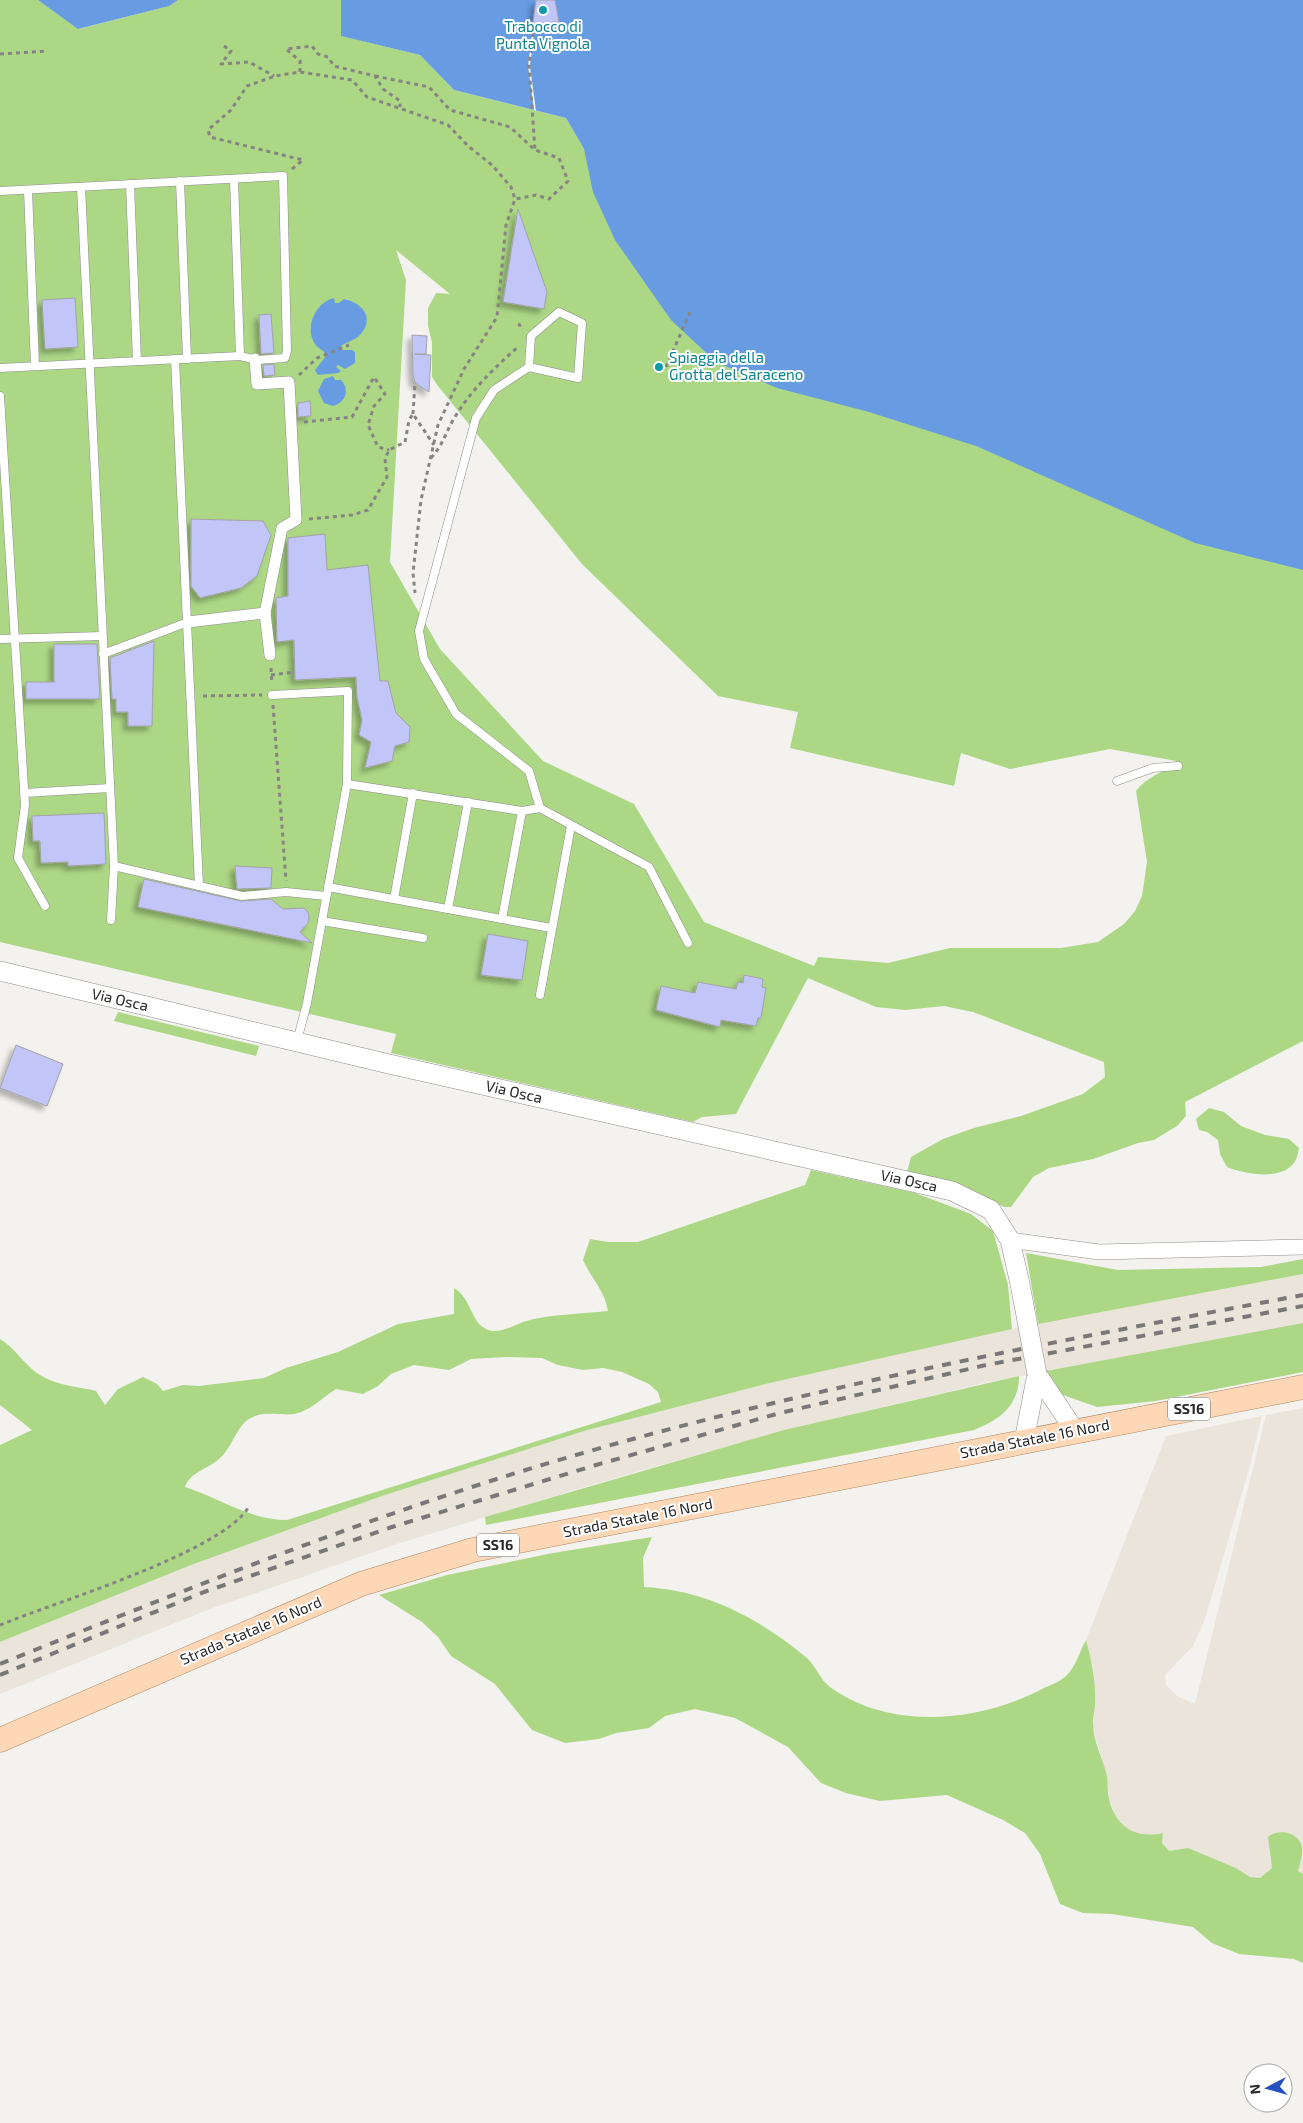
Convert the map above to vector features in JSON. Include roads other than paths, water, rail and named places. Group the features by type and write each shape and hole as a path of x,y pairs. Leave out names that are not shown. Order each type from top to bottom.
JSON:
{"main road":[{"name":"Strada Statale 16 Nord","path":"0,1740 361,1584 415,1566 473,1550 1303,1387"}],"street":[{"path":"255,359 257,384 289,382 296,520 282,528 265,613 270,655"},
{"path":"188,622 265,613"},
{"name":"Via Osca","path":"0,971 297,1041 952,1190 992,1210 1010,1240 1036,1374"},
{"path":"1010,1240 1099,1252 1303,1247"},
{"path":"1036,1374 1075,1431"},
{"path":"1024,1441 1036,1374"}],"lane":[{"path":"0,191 284,176 287,351 285,358 255,359 240,356 0,368"},
{"path":"234,178 240,356"},
{"path":"180,182 188,359"},
{"path":"130,184 137,361"},
{"path":"80,187 114,866 111,920"},
{"path":"28,190 35,366"},
{"path":"529,367 531,336 559,312 582,323 578,378 529,367 494,390 476,418 419,631 424,659 456,714 529,771 540,808"},
{"path":"175,359 199,886"},
{"path":"0,396 25,805 18,858 46,906"},
{"path":"103,654 188,622"},
{"path":"0,639 102,636"},
{"path":"272,695 348,691 347,784 322,921 297,1041"},
{"path":"1117,780 1153,768 1178,766"},
{"path":"347,784 522,811 540,808 650,867 688,943"},
{"path":"24,793 110,788"},
{"path":"394,899 413,793"},
{"path":"448,909 468,802"},
{"path":"502,919 522,811"},
{"path":"540,996 571,826"},
{"path":"114,866 242,896 286,892 326,896"},
{"path":"328,887 551,928"},
{"path":"322,921 423,938"}],"water":[{"path":"38,0 178,0 169,6 78,29"},
{"path":"341,0 1303,0 1303,570 1195,543 976,446 869,412 777,388 716,362 671,320 615,240 593,192 584,149 566,118 454,90 420,55 341,36"},
{"path":"334,298 335,303 339,303 344,299 362,308 367,318 366,324 359,336 341,346 342,350 352,350 355,352 355,363 345,369 338,365 336,367 341,371 338,373 318,375 315,370 326,356 315,344 312,337 311,323 322,304"},
{"path":"333,376 335,380 341,380 346,392 344,399 333,406 324,403 318,391 324,379"}],"railway":[{"path":"0,1664 219,1577 366,1523 440,1497 590,1451 678,1427 855,1384 1034,1346 1303,1295"},
{"path":"0,1675 204,1592 392,1527 596,1465 780,1413 986,1365 1303,1306"}],"place":[{"name":"Trabocco di Punta Vignola","path":"543,10"},
{"name":"Spiaggia della Grotta del Saraceno","path":"659,367"}]}
